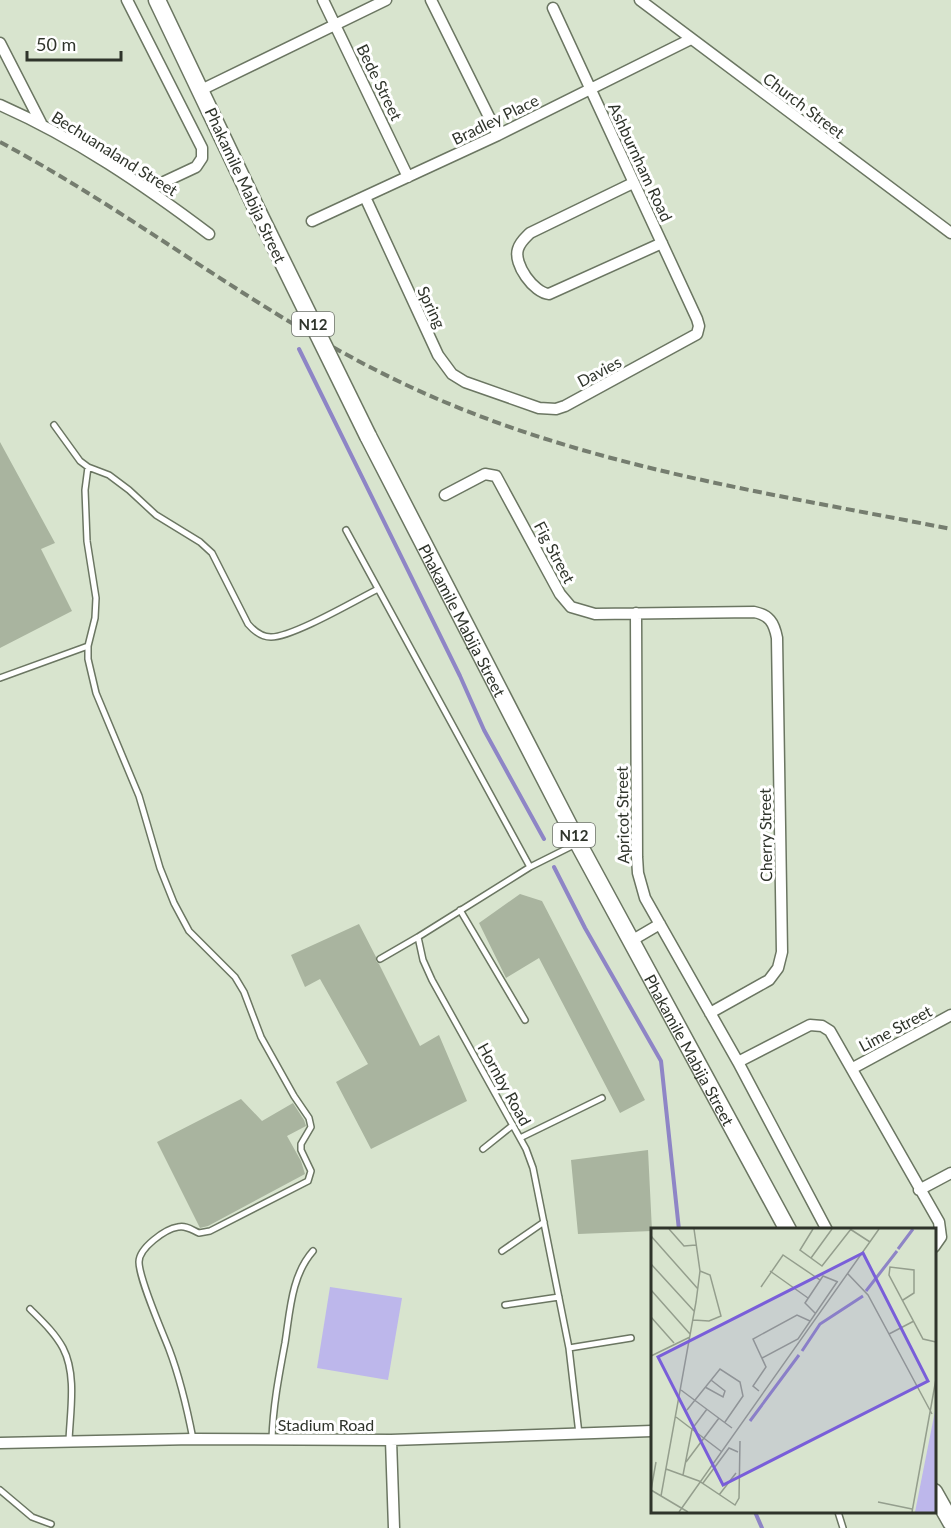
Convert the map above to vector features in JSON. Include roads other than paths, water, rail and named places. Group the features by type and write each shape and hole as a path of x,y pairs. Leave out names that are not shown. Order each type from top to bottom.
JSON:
{"highway":[{"name":"Phakamile Mabija Street","path":"157,0 368,436 578,843 787,1228"},
{"path":"936,1496 951,1522"}],"street":[{"name":"Phakamile Mabija Street","path":"127,0 202,148 202,158 196,167 149,189"},
{"name":"Bede Street","path":"323,0 408,177"},
{"path":"201,90 386,0"},
{"path":"431,0 498,135"},
{"name":"Church Street","path":"640,0 951,233"},
{"name":"Ashburnham Road","path":"553,8 697,319 698,330"},
{"name":"Bradley Place","path":"312,221 498,135 691,39"},
{"path":"0,43 41,123"},
{"name":"Bechuanaland Street","path":"0,105 41,123 149,189 209,234"},
{"path":"633,183 530,233 518,249 519,262 531,284 542,294 549,294 662,243"},
{"name":"Spring","path":"365,197 447,369 465,382 506,397"},
{"name":"Davies","path":"506,397 539,408 556,409 565,406 690,339 698,330"},
{"name":"Fig Street","path":"445,495 485,474 496,476 560,594 572,607 595,614 753,612 762,613 771,619"},
{"name":"Apricot Street","path":"636,613 637,856 638,873 645,898 738,1062 826,1228"},
{"name":"Cherry Street","path":"710,1013 769,980 775,974 781,961 777,638 771,619"},
{"path":"631,941 660,924"},
{"name":"Lime Street","path":"853,1068 951,1015"},
{"path":"738,1062 810,1025 816,1024 830,1031 939,1222 942,1230 936,1245"},
{"path":"919,1190 951,1173"},
{"name":"Stadium Road","path":"0,1443 193,1438 391,1440 651,1431"},
{"path":"391,1440 394,1528"},
{"path":"0,1452 12,1443"}],"lane":[{"path":"54,425 69,449 88,467 109,475 156,515 200,542 212,553 248,624 254,631 273,637 296,630 378,589"},
{"path":"88,467 87,541 96,598 95,618 88,646 90,675 96,693 139,796 160,868 174,903 189,931 235,977 244,992 261,1036 294,1096 309,1118 311,1126 301,1144 301,1150 311,1171 308,1181 210,1231 199,1233 186,1227 178,1227 169,1231 147,1245 139,1259 139,1266 180,1386 193,1438"},
{"path":"346,530 530,867"},
{"path":"0,678 88,646"},
{"path":"380,959 530,867 578,843"},
{"path":"460,910 525,1020"},
{"name":"Hornby Road","path":"418,937 423,960 432,980 520,1138 533,1168 569,1348 579,1434"},
{"path":"520,1138 602,1098"},
{"path":"483,1149 513,1125"},
{"path":"502,1251 544,1222"},
{"path":"272,1439 274,1402 291,1302 303,1264 313,1251"},
{"path":"505,1305 559,1297"},
{"path":"30,1309 55,1336 68,1359 69,1442"},
{"path":"569,1348 631,1338"},
{"path":"0,1490 33,1517 51,1524"},
{"path":"838,1513 843,1528"}],"waterway":[{"path":"299,349 460,676 484,730 544,839"},
{"path":"554,867 585,928 661,1061 679,1228"},
{"path":"755,1513 762,1528"}],"railway":[{"path":"0,142 51,170 296,326 398,381 464,410 600,455 670,473 951,529"}]}
